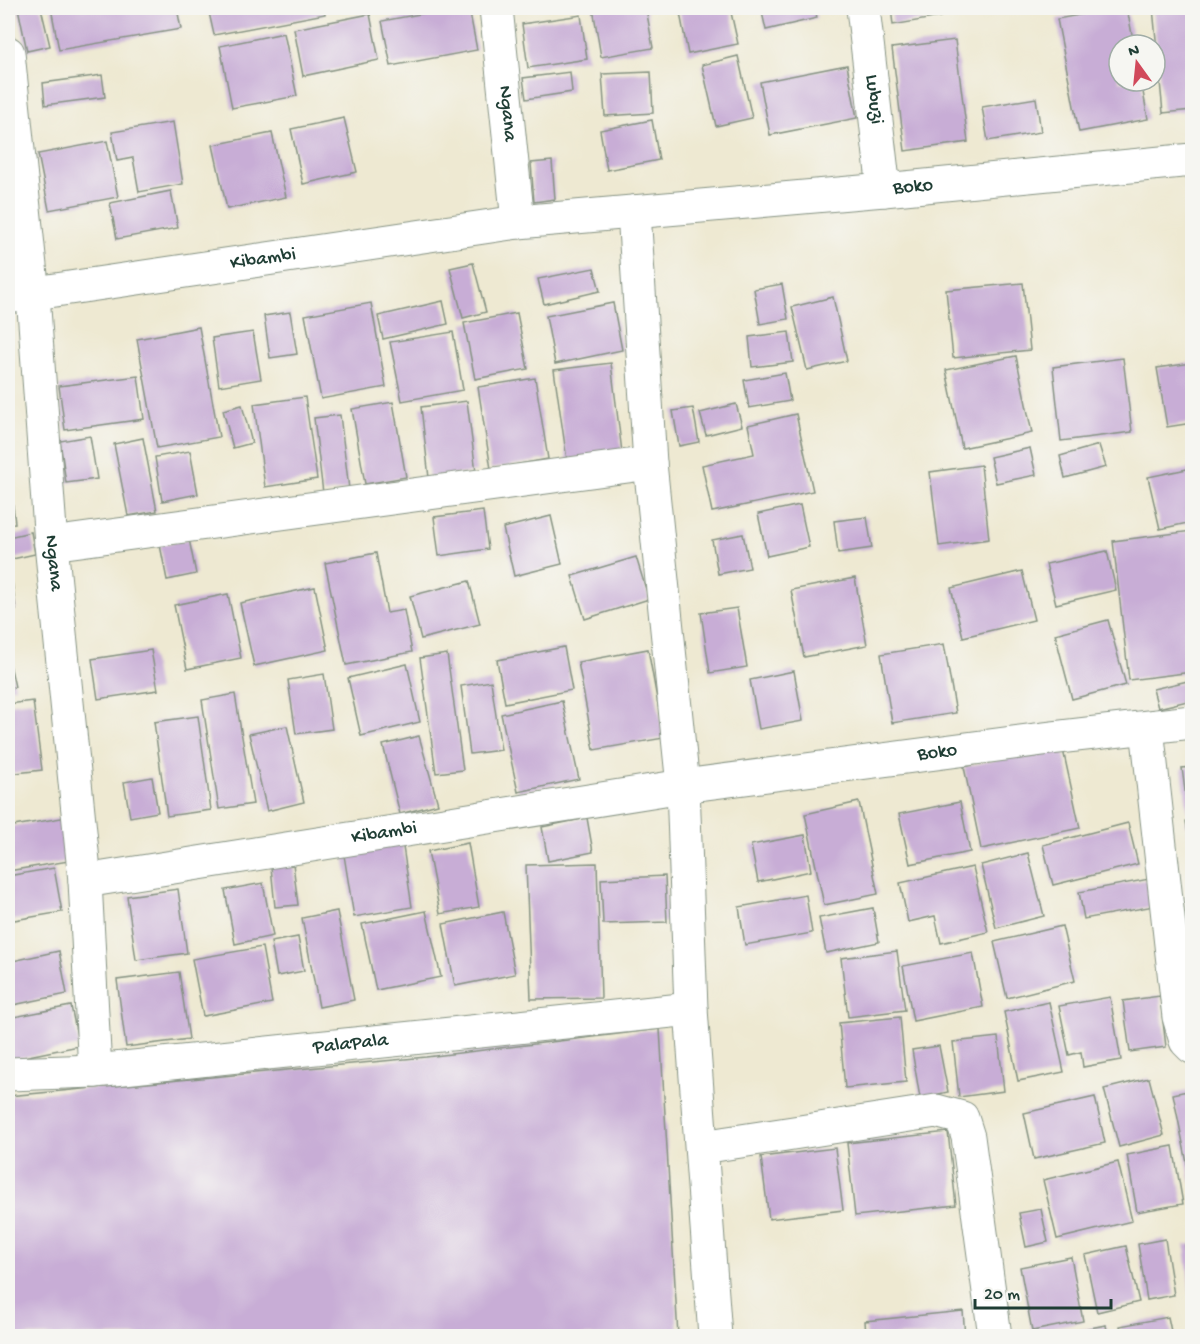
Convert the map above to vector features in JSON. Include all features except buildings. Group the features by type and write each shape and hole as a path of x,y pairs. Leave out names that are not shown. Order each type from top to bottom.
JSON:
{"street":[{"name":"Ngana","path":"496,8 518,222"},
{"name":"Lubuzi","path":"863,8 885,190"},
{"name":"Ngana","path":"8,53 20,296 51,544 85,881 95,1071"},
{"name":"Boko","path":"518,222 1192,160"},
{"path":"634,212 650,463 683,786 691,1009 715,1336"},
{"name":"Kibambi","path":"20,296 518,222"},
{"path":"51,544 650,463"},
{"name":"Boko","path":"683,786 1192,722"},
{"path":"1147,728 1179,1017 1186,1041 1192,1047"},
{"name":"Kibambi","path":"85,881 683,786"},
{"name":"PalaPala","path":"8,1074 95,1071 691,1009"},
{"path":"702,1147 936,1111 962,1118 968,1137 995,1336"}]}
